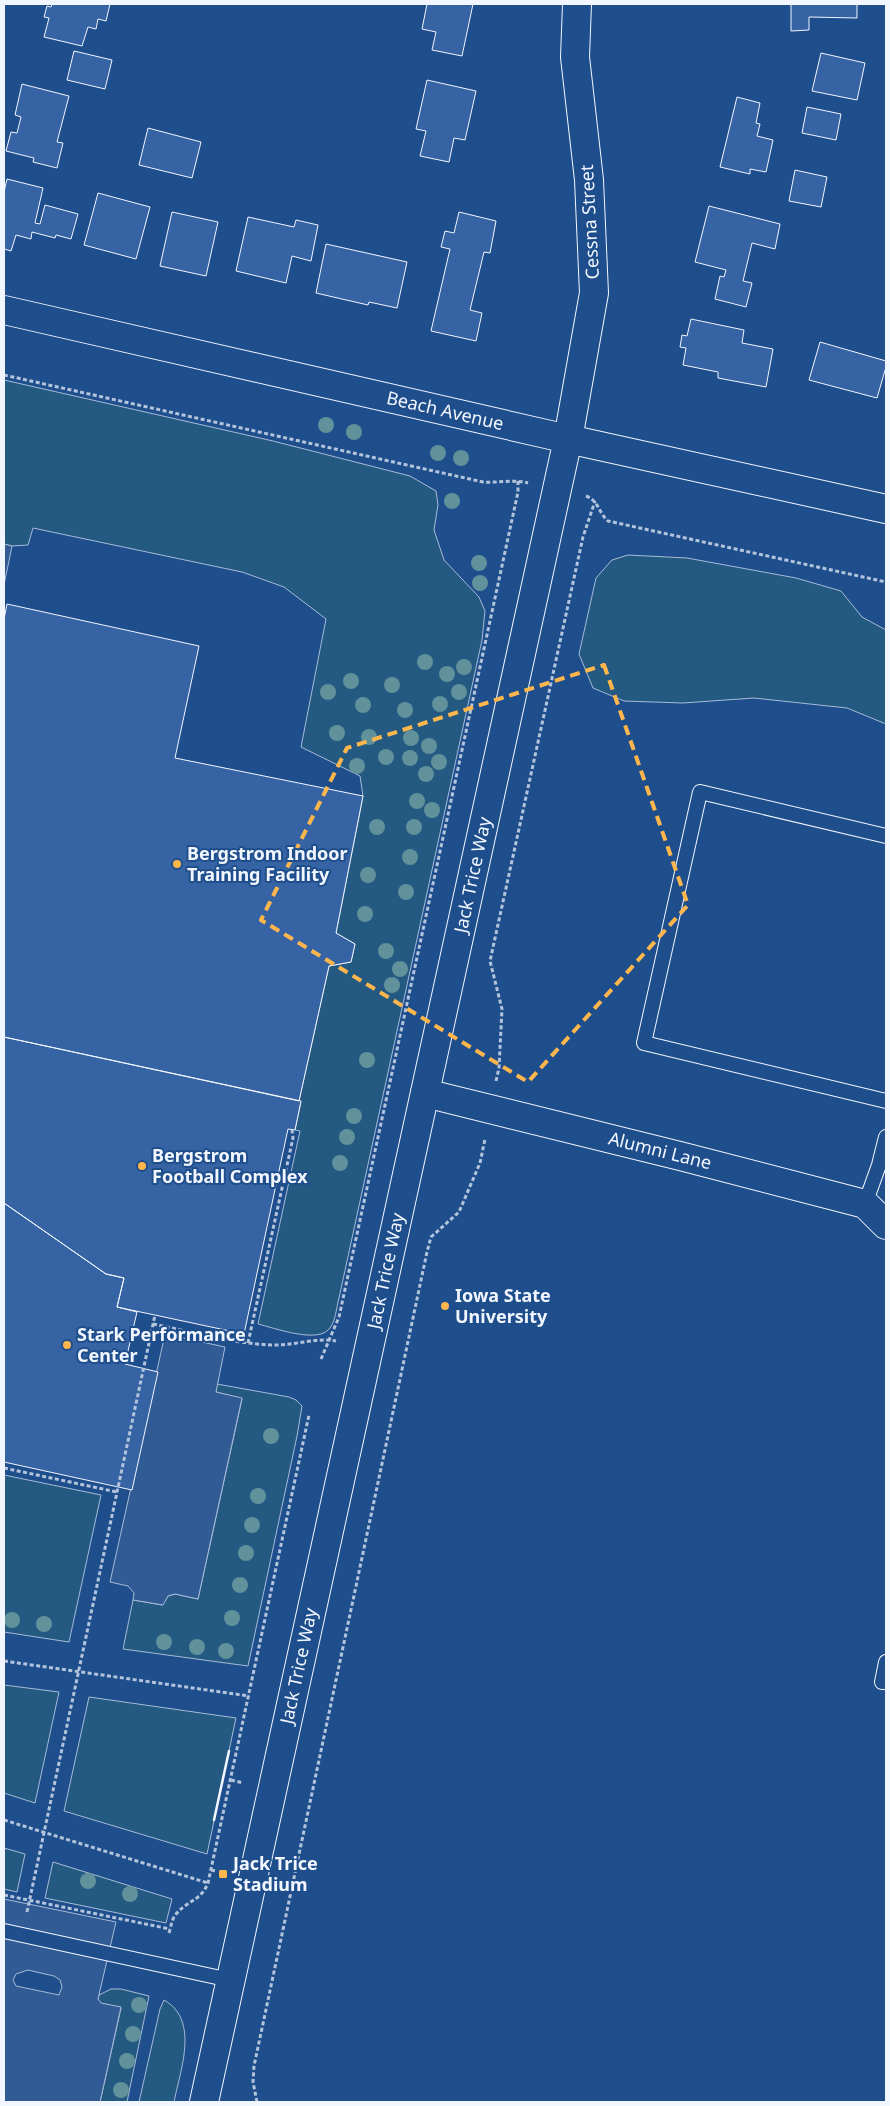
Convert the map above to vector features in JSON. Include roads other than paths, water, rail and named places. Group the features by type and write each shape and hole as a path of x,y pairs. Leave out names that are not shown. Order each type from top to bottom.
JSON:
{"street":[{"name":"Cessna Street","path":"568,439 594,292 589,180 575,57 577,4"},
{"name":"Beach Avenue","path":"4,310 568,439 886,509"},
{"name":"Jack Trice Way","path":"204,2102 568,439"},
{"name":"Alumni Lane","path":"425,1093 865,1204"},
{"path":"865,1204 886,1225"}],"lane":[{"path":"886,836 700,792 644,1043 886,1101"},
{"path":"865,1204 880,1165 886,1137"},
{"path":"886,1662 882,1682 886,1682"},
{"path":"4,1931 230,1980"}],"place":[{"name":"Bergstrom Indoor Training Facility","path":"177,864"},
{"name":"Bergstrom Football Complex","path":"142,1166"},
{"name":"Iowa State University","path":"445,1306"},
{"name":"Stark Performance Center","path":"67,1345"},
{"name":"Jack Trice Stadium","path":"223,1874"}]}
